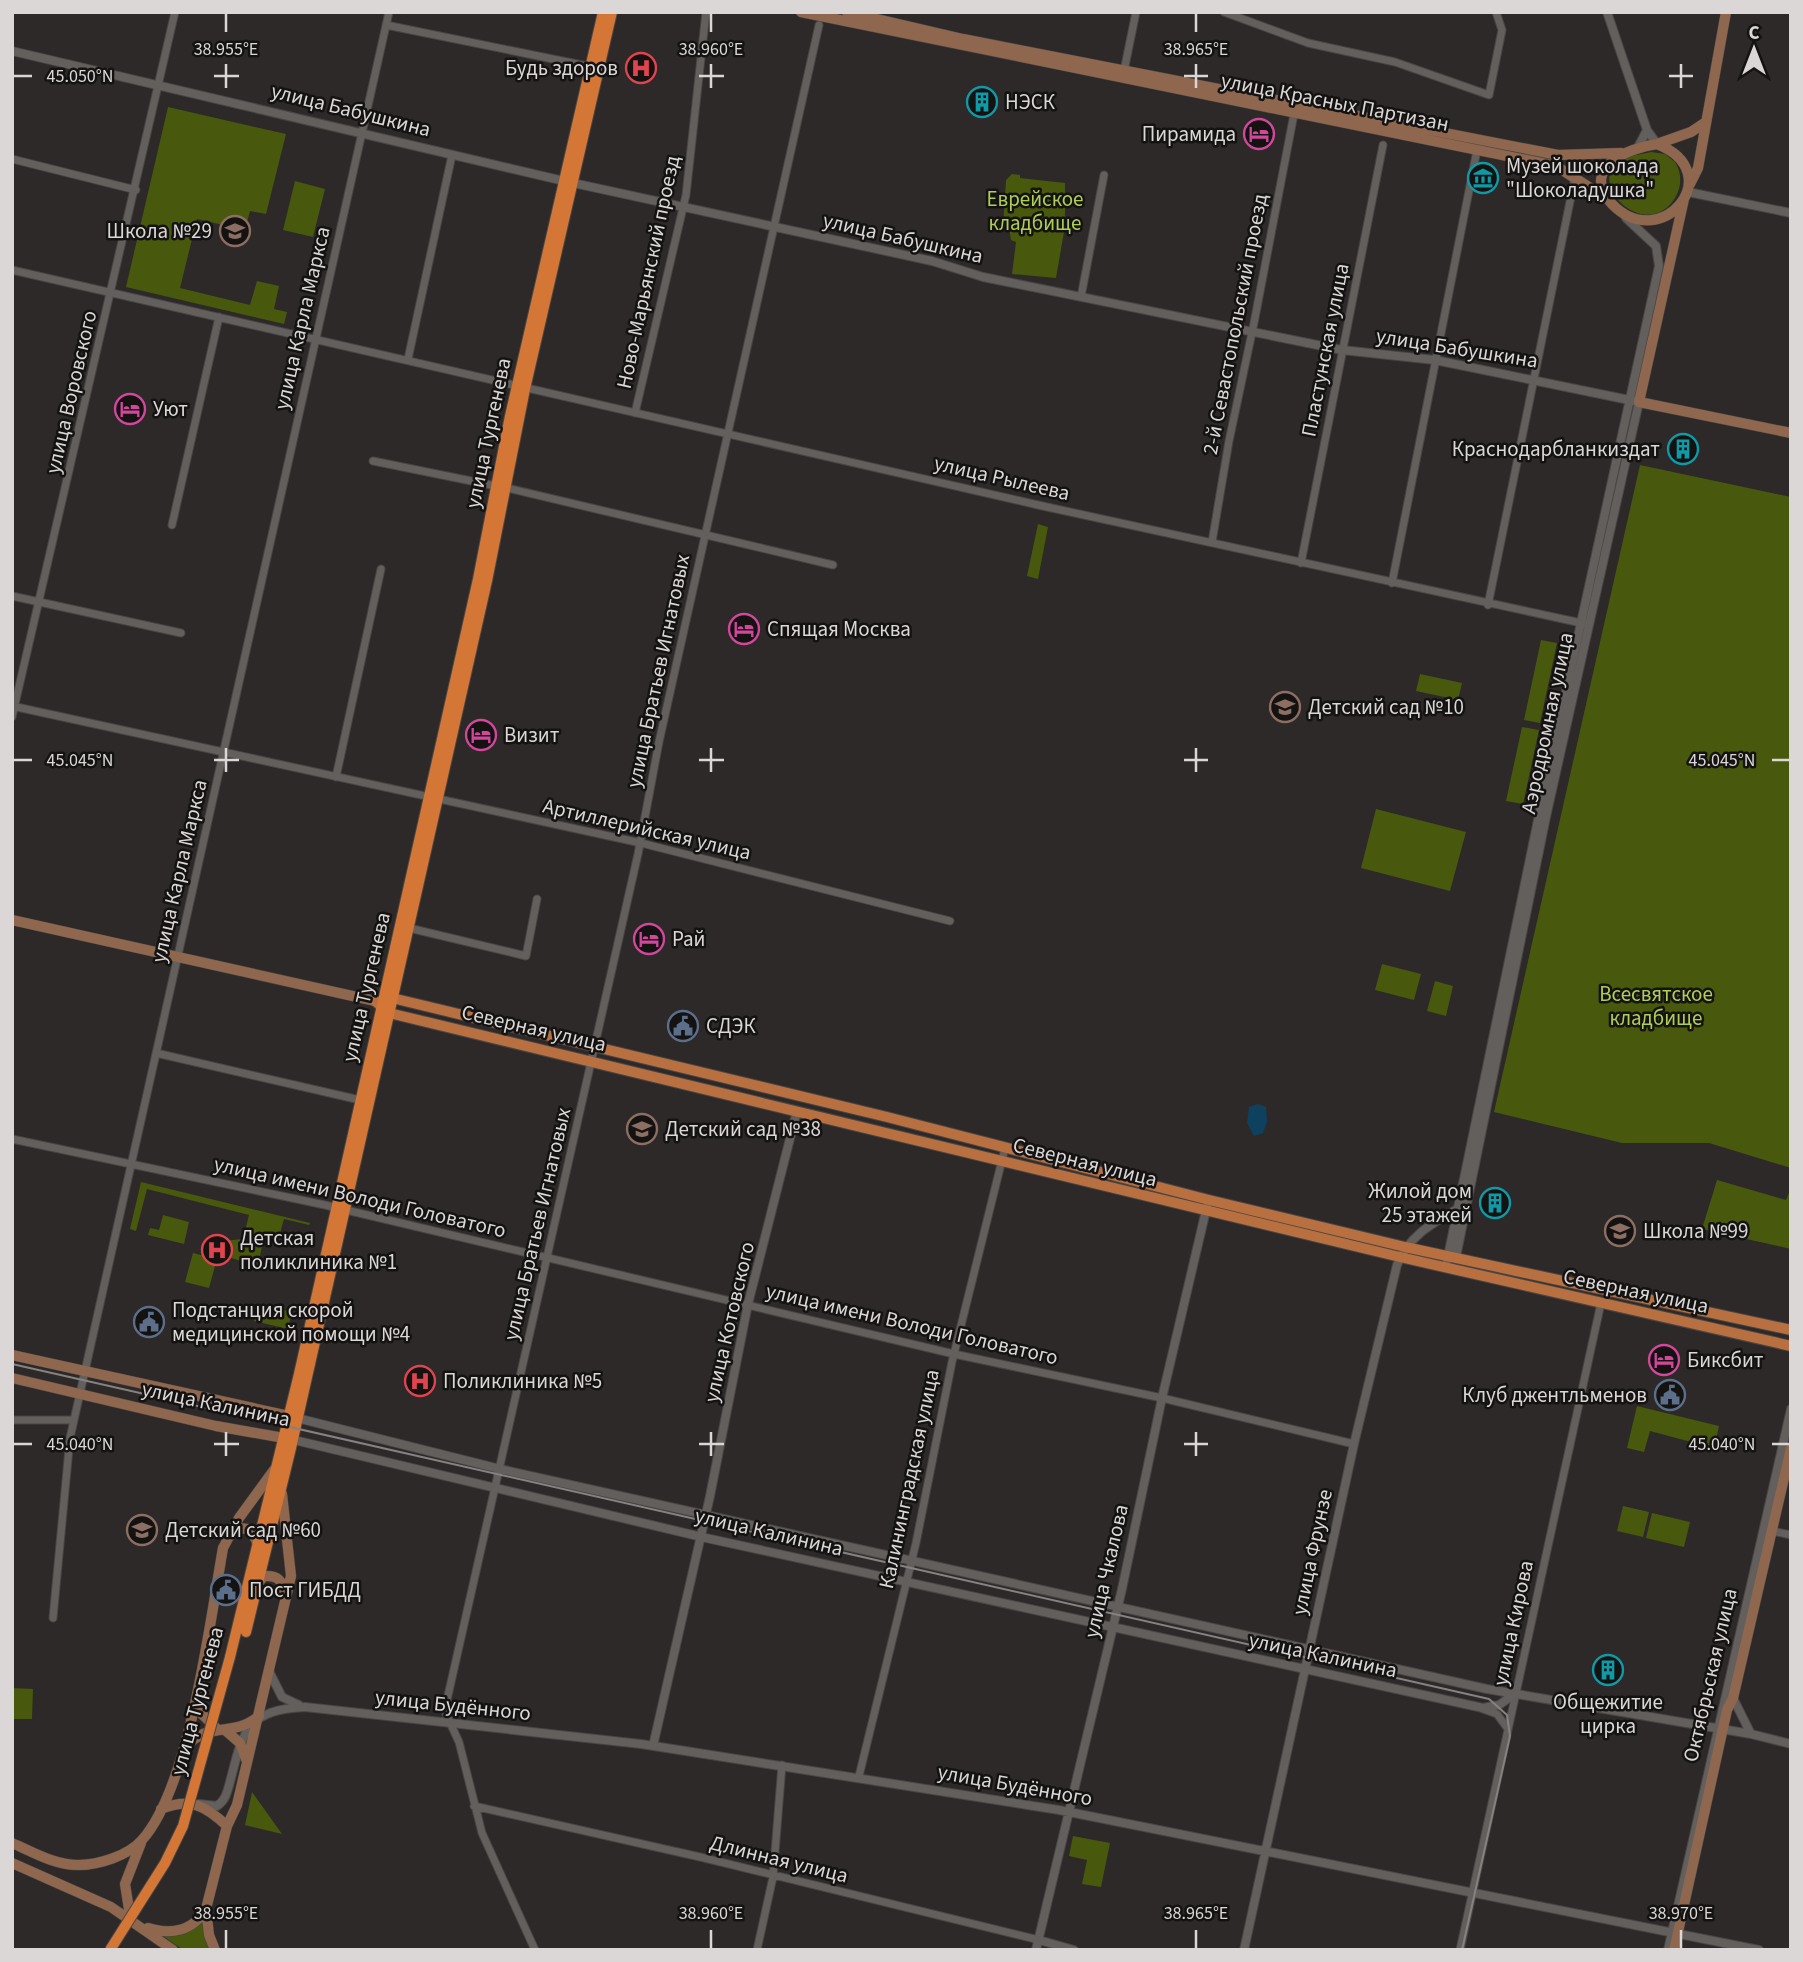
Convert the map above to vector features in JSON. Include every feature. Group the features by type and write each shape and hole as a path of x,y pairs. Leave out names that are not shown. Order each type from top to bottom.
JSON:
{"highway":[{"name":"улица Тургенева","path":"569,183 603,12"},
{"name":"улица Тургенева","path":"340,1208 360,1100 432,798 521,388 612,12"},
{"name":"улица Тургенева","path":"231,1652 246,1632 281,1490 293,1417 384,1004 409,928 432,798"},
{"name":"улица Тургенева","path":"110,1950 165,1863 183,1826 231,1652 278,1463 289,1439"}],"main road":[{"name":"улица Красных Партизан","path":"801,12 1556,166 1606,198"},
{"name":"улица Красных Партизан","path":"847,12 1124,71 1558,155 1621,153"},
{"name":"Аэродромная улица","path":"1634,401 1687,192 1699,168 1726,12"},
{"path":"1657,144 1679,157 1687,170 1687,192 1677,209 1655,220 1635,220 1621,214 1606,198 1602,184 1609,162 1621,153 1691,132 1706,122"},
{"name":"улица Бабушкина","path":"1634,401 1791,433"},
{"name":"Северная улица","path":"12,920 178,955 384,1004 596,1046 907,1122 1207,1205"},
{"name":"Северная улица","path":"384,1004 592,1062 1002,1162 1207,1205 1402,1252 1791,1330"},
{"path":"903,1137 907,1122"},
{"name":"Северная улица","path":"1450,1260 1601,1303 1791,1346"},
{"name":"улица Калинина","path":"12,1356 293,1417"},
{"name":"улица Калинина","path":"12,1378 216,1426 289,1439"},
{"name":"Октябрьская улица","path":"1674,1950 1675,1933 1720,1728 1733,1698 1791,1448"},
{"path":"136,1924 125,1884 141,1842 161,1809 183,1749 227,1539 278,1463"},
{"path":"136,1924 159,1931 184,1929 199,1921 206,1909 226,1826 237,1805 260,1716 285,1601 291,1564 281,1490"},
{"path":"227,1539 236,1530 247,1528 257,1542"},
{"path":"256,1587 264,1576 277,1578 282,1582 285,1601"},
{"path":"200,1673 199,1711 240,1743 246,1763"},
{"path":"183,1749 194,1737 220,1729 243,1727 260,1716"},
{"path":"161,1809 181,1802 196,1804 208,1808 226,1826"},
{"path":"12,1843 55,1862 76,1865 114,1857 141,1842"},
{"path":"12,1863 111,1907 173,1950"},
{"path":"206,1909 209,1935 215,1950"}],"street":[{"name":"улица Воровского","path":"12,717 175,12"},
{"name":"улица Карла Маркса","path":"53,1618 68,1450 74,1420 389,12"},
{"name":"Ново-Марьянский проезд","path":"635,413 681,208 695,130 706,12"},
{"path":"1124,71 1136,12"},
{"path":"1224,12 1308,43 1395,61 1489,95 1502,30 1496,12"},
{"path":"1607,12 1647,130 1657,144"},
{"path":"386,25 592,67"},
{"name":"улица Братьев Игнатовых","path":"536,1950 482,1833 459,1742 446,1714 447,1700 596,1046 705,536 819,25"},
{"name":"улица Бабушкина","path":"12,51 569,183 1081,297 1342,350 1435,360 1634,401"},
{"name":"2-й Севастопольский проезд","path":"1212,542 1228,441 1294,114"},
{"path":"1637,147 1647,130"},
{"name":"Пластунская улица","path":"1301,563 1383,145"},
{"path":"1392,583 1476,150"},
{"path":"408,359 452,155"},
{"path":"12,159 136,190"},
{"path":"1081,297 1104,175"},
{"path":"1488,605 1574,177"},
{"path":"1687,192 1791,213"},
{"name":"Аэродромная улица","path":"1450,1260 1634,401 1660,259 1651,240 1621,214"},
{"name":"улица Рылеева","path":"12,270 408,359 521,388 728,432 1488,605 1585,624"},
{"path":"172,525 219,317"},
{"name":"улица Братьев Игнатовых","path":"373,461 501,487 832,565"},
{"path":"336,777 381,569"},
{"path":"12,596 181,633"},
{"name":"Аэродромная улица","path":"1450,1260 1585,624"},
{"name":"Артиллерийская улица","path":"13,707 641,843 950,921"},
{"path":"409,928 526,956 537,899"},
{"path":"156,1053 360,1100"},
{"name":"улица Котовского","path":"653,1746 706,1514 748,1304 797,1111"},
{"name":"улица имени Володи Головатого","path":"12,1139 132,1162 340,1208 954,1354 1162,1398 1354,1444"},
{"name":"Калининградская улица","path":"859,1776 911,1561 954,1354 1005,1149"},
{"name":"улица Чкалова","path":"1036,1950 1070,1812 1207,1205"},
{"path":"1402,1252 1419,1231 1459,1208"},
{"name":"улица Фрунзе","path":"1244,1950 1354,1444 1402,1252"},
{"name":"улица Кирова","path":"1460,1950 1601,1303"},
{"name":"Октябрьская улица","path":"1720,1728 1791,1409"},
{"name":"улица Калинина","path":"293,1417 500,1469 1310,1650 1516,1693 1720,1728 1791,1744"},
{"path":"12,1420 74,1420"},
{"name":"улица Калинина","path":"289,1439 906,1583 1483,1708"},
{"path":"1772,1531 1791,1535"},
{"path":"269,1669 271,1680 282,1697 305,1706"},
{"path":"1483,1708 1499,1705 1516,1693"},
{"path":"1733,1698 1751,1734"},
{"name":"улица Будённого","path":"260,1716 281,1708 305,1706 653,1746 859,1776 1070,1812 1759,1950"},
{"path":"1483,1708 1506,1723 1508,1737"},
{"path":"196,1804 211,1806 222,1803 240,1743 260,1716"},
{"path":"757,1950 773,1877 782,1765"},
{"name":"Длинная улица","path":"474,1806 1074,1950"},
{"name":"Октябрьская улица","path":"1668,1950 1675,1933"}],"green space":[{"path":"168,107 286,134 266,214 250,211 245,230 197,219 180,288 250,305 257,281 279,286 274,309 287,312 284,324 126,287"},
{"path":"1651,152 1665,154 1675,162 1680,180 1675,198 1663,211 1649,215 1635,212 1622,204 1613,193 1609,180 1612,168 1624,158"},
{"name":"Еврейское кладбище","path":"1012,174 1020,175 1020,178 1065,183 1065,226 1056,278 1012,274 1016,242 1011,240 1009,228 1003,227 1006,180"},
{"path":"295,181 325,189 313,237 283,230"},
{"name":"Всесвятское кладбище","path":"1640,465 1791,497 1791,1168 1709,1143 1622,1143 1494,1112"},
{"path":"1038,524 1048,527 1038,579 1027,576"},
{"path":"1541,640 1557,643 1540,723 1524,720"},
{"path":"1420,674 1462,683 1458,700 1416,691"},
{"path":"1522,727 1539,730 1523,804 1506,801"},
{"path":"1376,809 1466,832 1450,891 1361,868"},
{"path":"1382,964 1421,974 1414,1000 1375,990"},
{"path":"1435,981 1453,986 1446,1016 1427,1011"},
{"path":"1717,1180 1786,1200 1791,1188 1791,1249 1702,1229"},
{"path":"141,1182 310,1223 309,1225 284,1219 279,1237 264,1236 258,1266 208,1251 212,1242 243,1239 249,1215 147,1189 136,1231 130,1229"},
{"path":"163,1215 189,1222 184,1244 148,1235 150,1228 159,1230"},
{"path":"193,1253 217,1259 209,1288 185,1282"},
{"path":"258,1304 292,1312 288,1329 254,1321"},
{"path":"1637,1406 1719,1426 1715,1444 1711,1443 1710,1447 1650,1431 1644,1452 1627,1448"},
{"path":"1623,1506 1649,1512 1643,1537 1617,1531"},
{"path":"1652,1513 1690,1522 1684,1547 1646,1538"},
{"path":"12,1688 33,1689 32,1719 12,1719"},
{"path":"252,1792 282,1834 245,1825"},
{"path":"1073,1836 1110,1843 1101,1887 1082,1884 1087,1860 1069,1856"},
{"path":"204,1921 211,1950 183,1950 163,1936 186,1932"}],"water":[{"path":"1258,1104 1266,1107 1267,1122 1263,1133 1254,1136 1247,1123 1249,1107"}],"tram line":[{"path":"12,1364 1489,1699 1507,1715 1510,1736 1462,1950"}],"place":[{"name":"Будь здоров","path":"641,68"},
{"name":"НЭСК","path":"982,102"},
{"name":"Пирамида","path":"1259,134"},
{"name":"Музей шоколада \"Шоколадушка\"","path":"1483,178"},
{"name":"Школа №29","path":"235,231"},
{"name":"Уют","path":"130,409"},
{"name":"Краснодарбланкиздат","path":"1683,449"},
{"name":"Спящая Москва","path":"744,629"},
{"name":"Детский сад №10","path":"1285,707"},
{"name":"Визит","path":"481,735"},
{"name":"Рай","path":"649,939"},
{"name":"СДЭК","path":"683,1026"},
{"name":"Детский сад №38","path":"642,1129"},
{"name":"Жилой дом 25 этажей","path":"1495,1203"},
{"name":"Школа №99","path":"1620,1231"},
{"name":"Детская поликлиника №1","path":"217,1250"},
{"name":"Подстанция скорой медицинской помощи №4","path":"149,1322"},
{"name":"Биксбит","path":"1664,1360"},
{"name":"Поликлиника №5","path":"420,1381"},
{"name":"Клуб джентльменов","path":"1670,1395"},
{"name":"Детский сад №60","path":"142,1530"},
{"name":"Пост ГИБДД","path":"226,1590"},
{"name":"Общежитие цирка","path":"1608,1670"}]}
